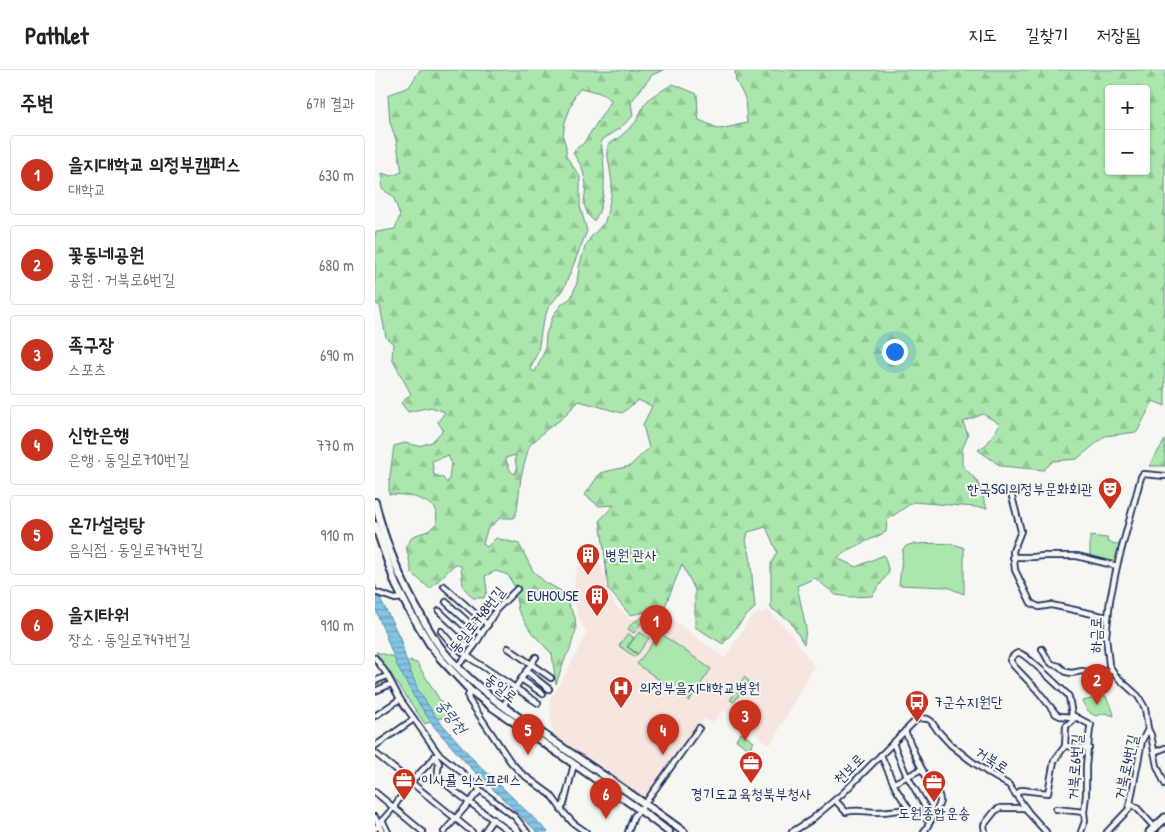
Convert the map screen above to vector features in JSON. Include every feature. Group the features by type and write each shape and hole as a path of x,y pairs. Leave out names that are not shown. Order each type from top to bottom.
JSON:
{"main road":[{"path":"1153,830 1165,818"}],"street":[{"name":"하금로","path":"1165,476 1143,474 1141,477 1117,566 1105,636 1109,665 1112,671 1142,702 1157,766 1165,784"},
{"path":"1011,493 1021,531 1013,551 1015,570 1031,603 1035,606 1051,605 1107,617"},
{"name":"동일로","path":"375,502 386,541 400,578 436,642 457,666 473,682 503,706 645,803 684,832"},
{"name":"동일로","path":"375,525 396,585 422,632 440,658 470,690 669,832"},
{"path":"1013,557 1077,556 1117,566"},
{"path":"444,586 488,625"},
{"name":"동일로748번길","path":"457,666 475,645 496,610 517,589"},
{"path":"375,592 395,599 403,598"},
{"path":"446,602 481,634"},
{"path":"439,611 475,645"},
{"path":"441,631 452,644 467,656 538,703"},
{"path":"508,648 551,678"},
{"path":"1043,649 1048,660 1065,672 1072,674 1082,671 1112,671"},
{"name":"거북로6번길","path":"1074,716 1067,694 1029,659 1019,653 1012,657 1011,660 1014,666 1057,714 1068,717 1074,716 1091,725 1086,766 1085,821 1081,832"},
{"path":"503,706 535,657"},
{"path":"375,658 437,755 439,777 507,831"},
{"path":"526,671 549,689"},
{"path":"375,681 387,676"},
{"path":"521,679 543,694"},
{"path":"375,691 391,684"},
{"path":"470,690 469,700 507,757 521,773 551,795 573,823 586,832"},
{"path":"375,716 400,699"},
{"path":"1016,794 1022,790 1048,793 1054,761 1065,746 1066,726 1074,716"},
{"name":"천보로","path":"792,832 811,820 835,800 918,718"},
{"name":"거북로","path":"918,718 931,721 951,745 990,774 1009,785 1025,808 1046,832"},
{"path":"375,746 414,719"},
{"path":"628,832 634,816 699,728"},
{"name":"거북로4번길","path":"1107,832 1129,809 1142,740 1148,729"},
{"path":"905,732 922,769 939,795 940,803 938,808 924,832"},
{"path":"893,743 908,777 929,813 933,816"},
{"path":"1065,746 1089,748"},
{"path":"1154,752 1165,748"},
{"path":"375,753 470,831"},
{"path":"377,827 411,782 437,755"},
{"path":"437,755 470,779 480,790 515,817 527,832"},
{"path":"881,755 901,798 909,809"},
{"path":"561,809 574,764"},
{"path":"894,784 922,769"},
{"path":"444,832 480,790"},
{"path":"375,792 423,832"},
{"path":"835,800 846,812 853,810 879,812 909,809 930,822"},
{"path":"1130,804 1137,808 1153,830"},
{"path":"985,832 984,824 1000,808 1025,808"},
{"path":"1056,809 1084,812"},
{"path":"375,817 377,827 382,832"},
{"path":"484,832 493,819"},
{"path":"383,820 388,832"}],"shaded area":[{"path":"600,560 608,591 616,606 631,619 641,614 662,612 725,658 751,617 767,610 789,631 814,666 770,745 724,710 712,723 704,719 646,797 637,797 554,739 550,699 562,681 587,633 579,619 573,596 576,571 578,565"}],"green space":[{"path":"420,70 663,70 652,75 631,102 633,116 620,128 601,140 604,192 599,212 594,221 588,215 584,204 586,184 582,167 573,152 583,144 612,100 600,93 581,88 575,95 565,122 563,137 566,146 566,156 580,177 580,206 587,231 564,288 548,308 542,326 538,351 530,369 535,372 545,350 546,334 554,314 562,304 571,298 577,283 579,267 585,247 591,237 605,222 612,183 607,150 608,145 636,122 644,105 651,97 673,84 697,94 699,120 720,129 747,123 745,98 736,81 735,70 1165,70 1165,406 1153,401 1137,432 1105,436 1077,459 1053,461 1044,470 1001,466 978,450 987,444 1000,424 983,414 963,422 968,435 962,450 962,465 977,481 987,508 913,502 887,520 886,532 850,549 837,558 856,567 884,555 889,572 872,596 851,597 836,595 815,578 797,586 806,628 804,644 790,621 771,608 771,564 777,552 766,527 748,532 746,541 750,555 755,608 723,644 695,627 695,590 682,564 664,609 630,615 608,589 600,520 614,505 599,506 585,495 600,473 630,466 649,448 643,425 652,406 638,400 622,413 579,401 529,446 521,477 517,510 514,518 500,518 487,530 483,544 487,547 496,538 519,544 533,571 545,582 561,591 575,617 576,630 556,684 552,654 532,633 518,610 514,586 508,575 496,571 485,576 487,591 484,598 473,598 463,587 461,566 455,564 430,589 412,573 406,546 413,536 428,531 437,523 436,509 425,501 414,497 389,494 394,446 405,443 419,446 432,442 443,430 438,422 445,412 431,407 408,412 401,403 411,394 392,359 393,344 386,337 380,306 375,303 375,232 395,229 400,215 393,196 382,189 381,173 392,176 402,172 396,140 390,122 388,95 409,87","holes":["448,455 451,462 447,483 442,477 434,475 432,461","516,455 517,470 515,474 511,472 505,458"]},
{"path":"1165,440 1165,466 1149,466"},
{"path":"1090,536 1107,538 1108,542 1120,545 1115,562 1092,557 1090,554"},
{"path":"912,544 953,544 964,548 964,594 947,587 899,585 903,549"},
{"path":"645,616 657,619 643,620 634,633 628,629 632,623"},
{"path":"639,632 649,638 638,654 628,647"},
{"path":"628,633 634,638 627,647 637,654 635,657 619,646"},
{"path":"660,633 711,669 689,701 637,664"},
{"path":"376,652 417,663 449,715 425,724"},
{"path":"744,677 749,681 734,702 730,700 733,693"},
{"path":"1106,696 1114,716 1105,713 1093,715 1087,710 1082,701"},
{"path":"741,733 754,742 749,749 736,740"}],"water":[{"name":"중랑천","path":"375,583 380,598 400,638 406,660 418,690 436,717 473,759 548,832 537,832 468,765 435,728 413,695 397,665 375,608"}],"place":[{"name":"한국SGI의정부문화회관","path":"1110,510"},
{"name":"병원 관사","path":"588,576"},
{"name":"EUHOUSE","path":"597,617"},
{"name":"을지대학교 의정부캠퍼스","path":"656,646"},
{"name":"꽃동네공원","path":"1097,705"},
{"name":"의정부을지대학교병원","path":"621,709"},
{"name":"7군수지원단","path":"917,723"},
{"name":"족구장","path":"745,741"},
{"name":"온가설렁탕","path":"528,755"},
{"name":"신한은행","path":"663,755"},
{"name":"경기도교육청북부청사","path":"751,784"},
{"name":"이사콜 익스프레스","path":"404,801"},
{"name":"도원종합운송","path":"934,803"},
{"name":"을지타워","path":"606,819"}]}
